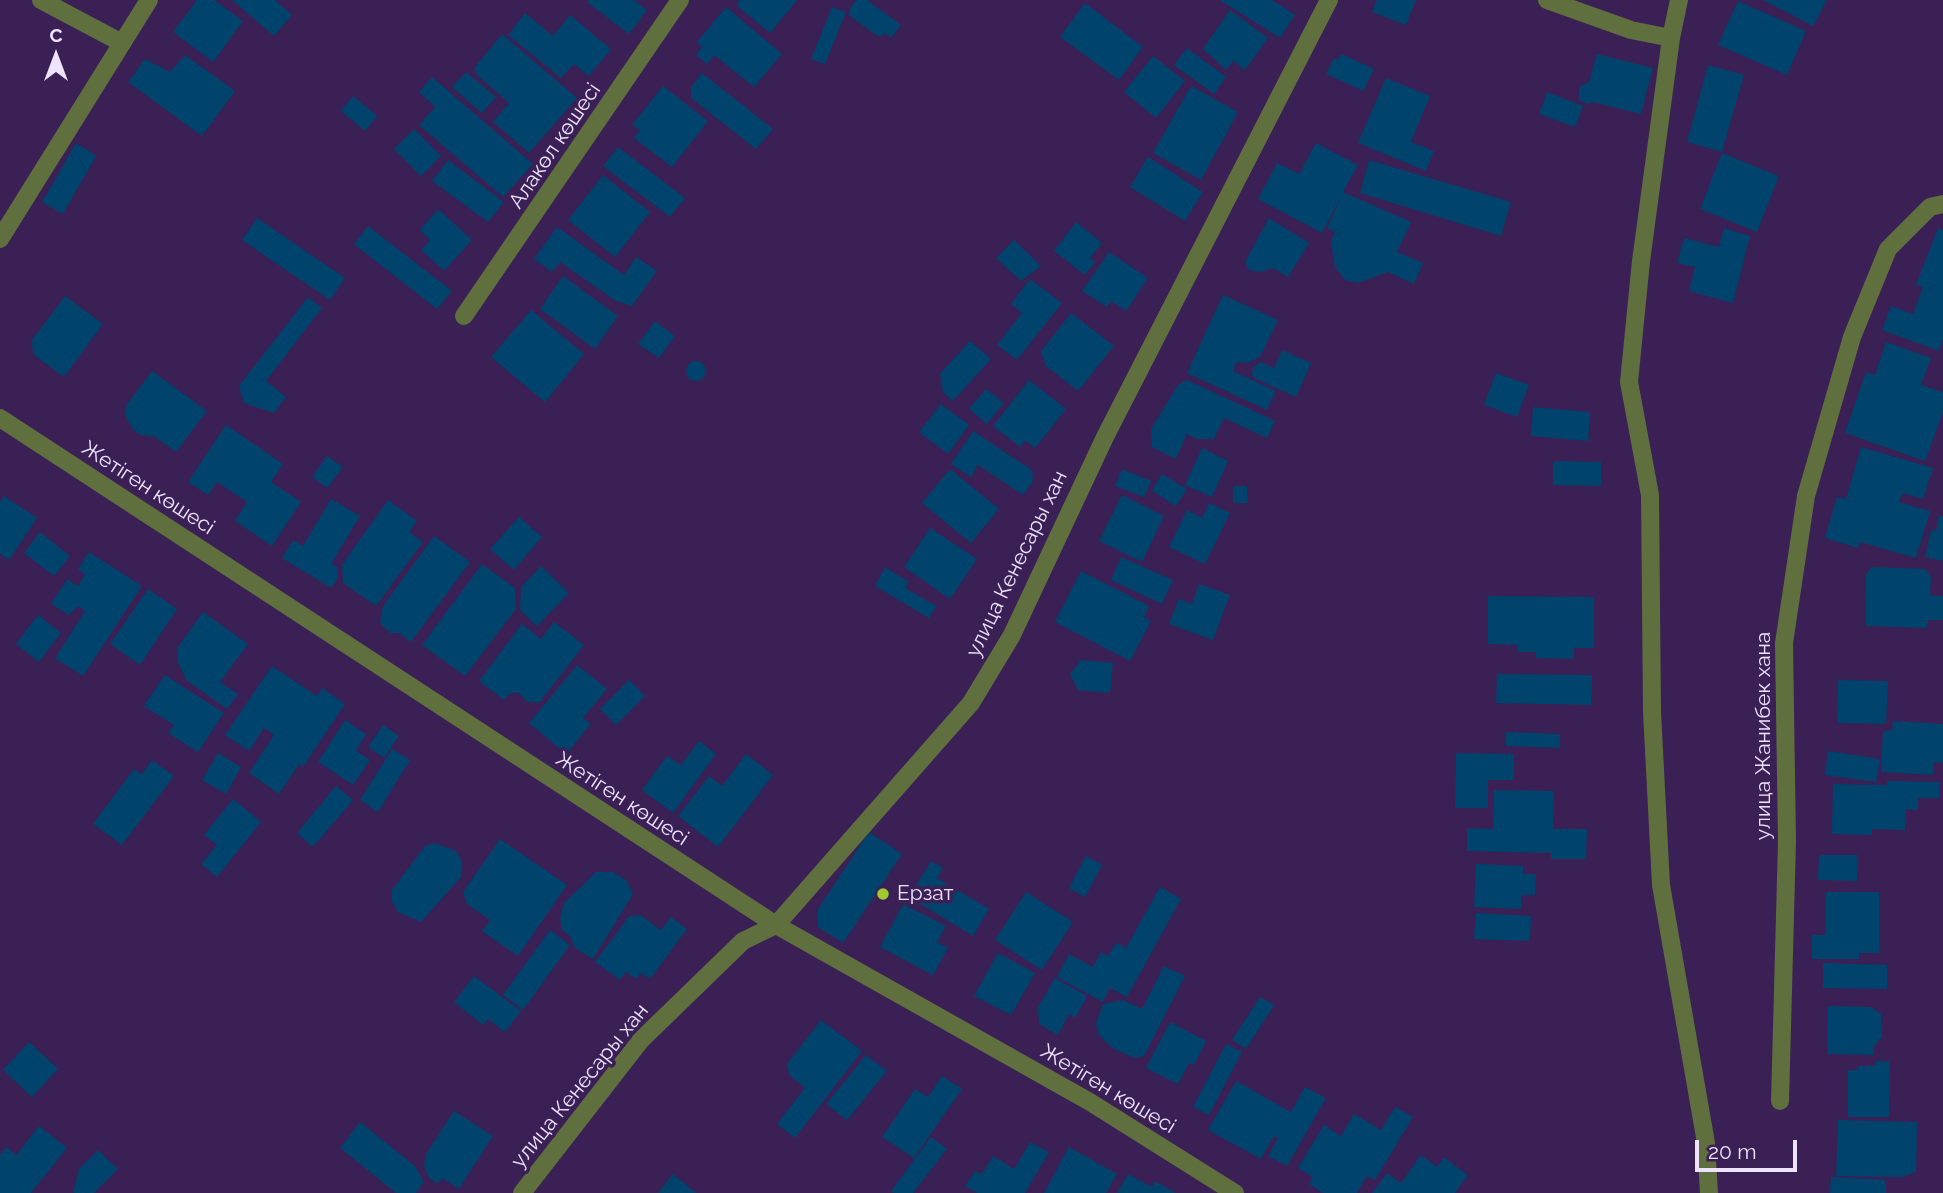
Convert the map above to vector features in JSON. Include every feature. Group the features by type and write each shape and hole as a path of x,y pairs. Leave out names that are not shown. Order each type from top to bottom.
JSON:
{"street":[{"path":"41,0 121,43"},
{"path":"0,239 149,0"},
{"name":"Алакөл көшесі","path":"464,316 680,0"},
{"name":"улица Кенесары хан","path":"522,1193 641,1040 743,942 776,925 971,704 1012,635 1105,437 1329,0"},
{"path":"1547,0 1632,30 1671,38"},
{"path":"1679,0 1671,38 1641,261 1629,382 1650,495 1652,712 1661,885 1706,1143 1709,1193"},
{"name":"улица Жанибек хана","path":"1780,1101 1787,841 1784,643 1806,496 1852,337 1888,249 1930,207 1943,204"},
{"name":"Жетіген көшесі","path":"0,418 776,925 1090,1102 1235,1193"}],"building":[{"path":"197,0 214,0 243,21 213,62 173,32"},
{"path":"232,0 275,0 292,15 274,36"},
{"path":"634,0 647,10 629,34 587,2"},
{"path":"740,0 797,0 770,33 736,5"},
{"path":"856,0 867,0 901,25 891,38 885,33 879,37 850,16 850,8"},
{"path":"1220,0 1272,0 1295,15 1280,38"},
{"path":"1377,0 1416,0 1406,25 1372,12"},
{"path":"1763,0 1827,0 1813,26"},
{"path":"1738,1 1806,31 1787,75 1718,45"},
{"path":"1085,3 1143,47 1119,80 1060,37"},
{"path":"726,7 782,54 754,87 714,55 707,64 696,55 702,47 697,42"},
{"path":"832,7 846,12 825,64 811,59"},
{"path":"1230,10 1268,38 1245,70 1233,61 1226,70 1203,49"},
{"path":"525,13 553,36 570,15 611,49 589,76 574,64 561,78 508,35"},
{"path":"502,34 577,98 529,153 493,122 509,103 478,76 474,68"},
{"path":"1187,48 1226,77 1214,94 1174,65"},
{"path":"1341,54 1374,69 1363,91 1326,74 1334,58 1338,60"},
{"path":"1597,54 1653,68 1641,114 1593,102 1587,104 1579,100 1579,87 1589,82"},
{"path":"185,55 235,91 202,136 128,82 145,59 170,72"},
{"path":"1153,56 1185,81 1156,118 1124,92"},
{"path":"1708,65 1744,75 1722,152 1687,142"},
{"path":"466,72 496,97 482,113 452,87"},
{"path":"702,73 773,129 756,149 691,98 691,87"},
{"path":"432,77 533,164 503,197 419,125 435,107 419,92"},
{"path":"1386,78 1430,96 1411,142 1434,151 1426,171 1358,143"},
{"path":"663,86 708,121 672,167 634,138 640,130 632,125"},
{"path":"1191,86 1238,112 1201,180 1153,153"},
{"path":"1547,92 1583,106 1575,127 1539,114"},
{"path":"353,96 377,116 365,131 341,111"},
{"path":"414,129 441,156 421,176 394,149"},
{"path":"76,143 96,156 63,214 42,202"},
{"path":"1316,143 1358,165 1343,192 1411,222 1397,252 1423,263 1414,284 1388,272 1358,283 1345,280 1335,267 1331,241 1335,232 1327,228 1342,195 1322,233 1258,199 1277,163 1299,174"},
{"path":"618,147 685,198 670,217 603,166"},
{"path":"1722,153 1779,176 1757,232 1700,209"},
{"path":"1148,157 1203,192 1185,221 1130,187"},
{"path":"448,160 504,202 488,222 432,181"},
{"path":"1369,160 1511,202 1501,236 1360,193"},
{"path":"603,175 650,212 615,257 568,220"},
{"path":"438,209 472,240 444,271 421,250 430,240 420,230"},
{"path":"257,218 345,278 330,300 242,240"},
{"path":"1269,218 1309,243 1288,277 1273,268 1261,272 1249,270 1245,262"},
{"path":"1076,222 1102,243 1090,258 1095,262 1085,275 1054,251"},
{"path":"368,226 452,291 437,309 354,244"},
{"path":"557,227 624,275 636,257 657,271 632,306 616,301 560,262 552,272 534,259"},
{"path":"1724,228 1750,236 1733,303 1689,291 1695,267 1677,263 1684,238 1719,247"},
{"path":"1938,228 1943,230 1943,339 1939,351 1882,330 1891,306 1913,314 1923,287 1916,285"},
{"path":"1014,240 1041,266 1021,281 996,258"},
{"path":"1109,252 1148,278 1126,311 1111,301 1107,307 1082,291"},
{"path":"563,276 618,316 595,349 540,309"},
{"path":"1030,279 1062,303 1017,360 997,345 1022,313 1011,304"},
{"path":"1223,295 1278,320 1260,357 1247,363 1237,362 1233,371 1276,391 1267,410 1187,373"},
{"path":"65,296 103,324 64,377 33,354 32,340"},
{"path":"308,297 322,308 266,381 286,397 274,413 244,403 239,386"},
{"path":"531,310 584,354 545,402 491,357"},
{"path":"1071,313 1114,346 1078,391 1046,366 1041,351"},
{"path":"655,321 675,336 659,358 638,344"},
{"path":"970,341 991,359 953,401 943,392 940,374"},
{"path":"1886,342 1931,358 1921,385 1943,392 1943,412 1925,461 1845,433 1866,372 1875,375"},
{"path":"1282,350 1311,363 1296,397 1252,377 1253,367 1261,362 1274,368"},
{"path":"696,361 703,364 706,371 703,378 696,381 689,378 686,371 689,364"},
{"path":"152,371 207,411 176,452 155,437 141,435 133,430 126,417 125,407"},
{"path":"1496,373 1529,385 1517,417 1484,405"},
{"path":"1029,380 1066,409 1035,448 1025,441 1020,447 993,426"},
{"path":"1187,380 1275,421 1267,438 1224,418 1214,439 1196,439 1187,434 1176,459 1152,447 1151,429 1178,385"},
{"path":"986,389 1004,403 987,424 969,409"},
{"path":"941,404 969,425 948,454 919,432"},
{"path":"1533,407 1590,412 1588,441 1531,436"},
{"path":"226,425 283,464 271,482 301,502 272,546 235,521 247,502 217,482 208,495 188,482"},
{"path":"973,431 1032,470 1033,481 1023,495 978,465 971,477 951,464"},
{"path":"1861,447 1933,468 1923,499 1902,493 1899,502 1930,511 1916,558 1860,542 1858,548 1825,538 1837,497 1846,499"},
{"path":"1202,448 1228,461 1212,497 1185,485"},
{"path":"327,456 343,467 327,488 312,477"},
{"path":"1553,461 1601,462 1601,486 1553,485"},
{"path":"950,469 999,509 971,543 922,503"},
{"path":"1122,469 1151,481 1144,497 1115,486"},
{"path":"1162,474 1187,489 1176,506 1152,491"},
{"path":"1233,486 1247,486 1248,503 1233,503"},
{"path":"1122,495 1164,516 1142,562 1099,541"},
{"path":"4,496 37,518 9,560 0,554 0,502"},
{"path":"331,499 360,516 331,564 338,567 338,578 331,588 282,558 293,540 303,546"},
{"path":"388,500 417,521 409,532 423,542 376,606 343,583 342,565"},
{"path":"1209,503 1230,513 1205,564 1169,547 1187,510 1202,518"},
{"path":"1939,516 1943,516 1943,561 1925,557 1931,530 1936,531"},
{"path":"519,517 542,537 514,570 490,549"},
{"path":"930,528 977,559 950,599 904,567"},
{"path":"40,532 70,556 54,576 24,553"},
{"path":"434,536 470,562 411,642 399,633 390,633 380,623 383,606"},
{"path":"89,552 142,586 83,676 55,658 85,611 78,606 69,615 51,604 67,579 78,586 85,574 78,569"},
{"path":"1121,557 1173,580 1162,604 1111,580"},
{"path":"482,564 515,588 516,609 465,676 422,645"},
{"path":"541,566 569,593 537,626 520,610 521,587"},
{"path":"885,567 909,582 905,588 936,606 929,618 875,586"},
{"path":"1871,567 1925,569 1931,577 1930,595 1943,596 1943,620 1928,620 1927,628 1865,626 1866,575"},
{"path":"1081,571 1149,606 1144,617 1151,621 1130,661 1055,622"},
{"path":"1199,584 1230,595 1213,640 1169,624 1179,599 1192,604"},
{"path":"148,589 177,609 140,665 110,644"},
{"path":"1488,596 1594,597 1594,648 1574,648 1574,659 1536,658 1536,652 1518,652 1518,645 1488,644"},
{"path":"203,612 248,644 220,682 238,694 227,709 186,680 178,662 178,647"},
{"path":"38,615 61,633 39,662 16,644"},
{"path":"554,622 584,645 539,703 527,702 519,693 510,693 504,700 479,681 522,624 541,639"},
{"path":"1081,660 1113,663 1110,693 1078,690 1070,674"},
{"path":"577,665 607,689 583,718 591,724 566,754 529,723"},
{"path":"272,666 317,696 322,688 345,704 303,767 299,764 279,794 249,773 274,735 264,728 249,751 225,735"},
{"path":"1497,674 1592,675 1591,705 1496,703"},
{"path":"165,675 224,713 198,752 168,733 174,725 144,706"},
{"path":"629,680 645,696 616,725 600,709"},
{"path":"1838,680 1888,681 1886,724 1837,723"},
{"path":"345,720 366,734 356,751 370,760 353,785 318,762"},
{"path":"1893,721 1943,724 1943,763 1934,762 1933,775 1881,772 1883,731 1892,731"},
{"path":"383,725 399,736 384,758 368,747"},
{"path":"1506,732 1560,734 1560,748 1506,746"},
{"path":"699,741 716,754 673,813 642,790 667,756 681,765"},
{"path":"392,749 410,760 378,812 360,800"},
{"path":"1828,751 1880,759 1876,782 1825,775"},
{"path":"218,753 241,767 226,794 202,780"},
{"path":"1456,753 1514,754 1514,780 1488,780 1488,808 1455,808"},
{"path":"746,754 773,775 718,847 678,816 709,776 722,786"},
{"path":"152,760 174,776 122,845 93,824 134,769 142,774"},
{"path":"1887,781 1940,782 1939,798 1918,798 1918,810 1906,809 1905,830 1872,829 1872,835 1832,834 1833,784 1887,785"},
{"path":"336,786 353,800 313,847 297,833"},
{"path":"1494,790 1554,791 1553,829 1587,829 1586,859 1551,859 1551,853 1467,851 1467,828 1493,829"},
{"path":"233,799 261,822 217,877 201,864 217,845 204,835"},
{"path":"869,832 902,854 843,943 818,927 818,909"},
{"path":"500,839 567,885 518,956 482,931 490,920 467,904 463,892"},
{"path":"435,843 456,851 462,862 461,877 421,922 398,912 392,901 392,890 425,846"},
{"path":"1819,855 1858,855 1857,881 1818,880"},
{"path":"1086,856 1102,865 1085,897 1069,888"},
{"path":"931,861 943,868 937,878 989,909 973,936 909,897"},
{"path":"1476,864 1523,866 1523,874 1536,874 1535,895 1521,895 1521,909 1474,907"},
{"path":"596,872 613,872 627,881 633,894 593,959 575,948 570,936 562,930 560,918 564,903"},
{"path":"1160,887 1181,899 1127,997 1110,988 1103,1002 1057,977 1069,954 1093,967 1101,952 1108,956 1116,943 1126,948"},
{"path":"1026,892 1073,922 1042,970 995,940"},
{"path":"1826,892 1879,892 1879,953 1859,953 1859,959 1812,959 1812,935 1826,935"},
{"path":"903,904 946,926 937,942 948,948 933,975 880,947"},
{"path":"1476,913 1531,916 1530,941 1474,939"},
{"path":"640,915 661,930 671,917 687,929 650,979 641,973 636,979 626,972 620,980 595,962 629,916"},
{"path":"550,930 570,945 523,1010 503,995"},
{"path":"998,953 1035,973 1011,1015 974,996"},
{"path":"1823,963 1887,965 1887,989 1823,988"},
{"path":"1164,966 1185,976 1144,1056 1135,1058 1112,1048 1098,1034 1096,1023 1103,1004 1123,1000 1142,1009"},
{"path":"474,976 521,1011 505,1032 488,1019 483,1025 454,1002"},
{"path":"1055,978 1087,996 1075,1018 1069,1014 1058,1035 1039,1024 1038,1007"},
{"path":"1260,997 1274,1005 1246,1049 1232,1040"},
{"path":"1828,1006 1871,1007 1881,1014 1882,1037 1874,1046 1874,1055 1827,1054"},
{"path":"821,1020 862,1051 795,1138 777,1124 805,1088 789,1075 787,1064"},
{"path":"1170,1022 1206,1041 1194,1065 1189,1063 1178,1084 1146,1068"},
{"path":"29,1042 58,1069 32,1097 3,1070"},
{"path":"1226,1044 1242,1052 1209,1115 1193,1107"},
{"path":"866,1055 887,1071 847,1120 826,1104"},
{"path":"1876,1061 1890,1061 1889,1117 1848,1117 1848,1070 1858,1070 1858,1066 1876,1066"},
{"path":"942,1076 962,1089 914,1158 882,1137 915,1089 928,1097"},
{"path":"1236,1081 1291,1112 1305,1087 1326,1098 1287,1166 1268,1156 1278,1138 1274,1136 1261,1159 1208,1130"},
{"path":"1395,1107 1413,1117 1375,1180 1367,1176 1357,1193 1323,1193 1309,1184 1313,1177 1298,1168 1324,1125 1341,1136 1354,1114 1381,1130"},
{"path":"454,1111 493,1136 459,1189 442,1178 438,1184 429,1178 424,1166 426,1154"},
{"path":"1838,1120 1917,1122 1916,1172 1902,1177 1836,1176"},
{"path":"360,1122 415,1166 424,1182 416,1193 396,1193 340,1148"},
{"path":"39,1126 67,1148 31,1193 0,1193 0,1155 6,1147 16,1155"},
{"path":"931,1137 947,1149 913,1193 891,1191"},
{"path":"1030,1142 1049,1152 1025,1193 977,1193 965,1186 975,1171 982,1174 993,1156 1014,1169"},
{"path":"1069,1147 1117,1174 1106,1193 1044,1193"},
{"path":"98,1150 118,1169 94,1193 73,1193 79,1169"},
{"path":"1421,1155 1437,1167 1444,1157 1468,1175 1455,1193 1372,1193 1387,1173 1401,1183"},
{"path":"673,1174 696,1193 658,1193"},
{"path":"1128,1174 1152,1187 1155,1181 1176,1193 1117,1193"},
{"path":"1831,1177 1886,1180 1886,1193 1830,1193"}],"place":[{"name":"Ерзат","path":"883,894"}]}
